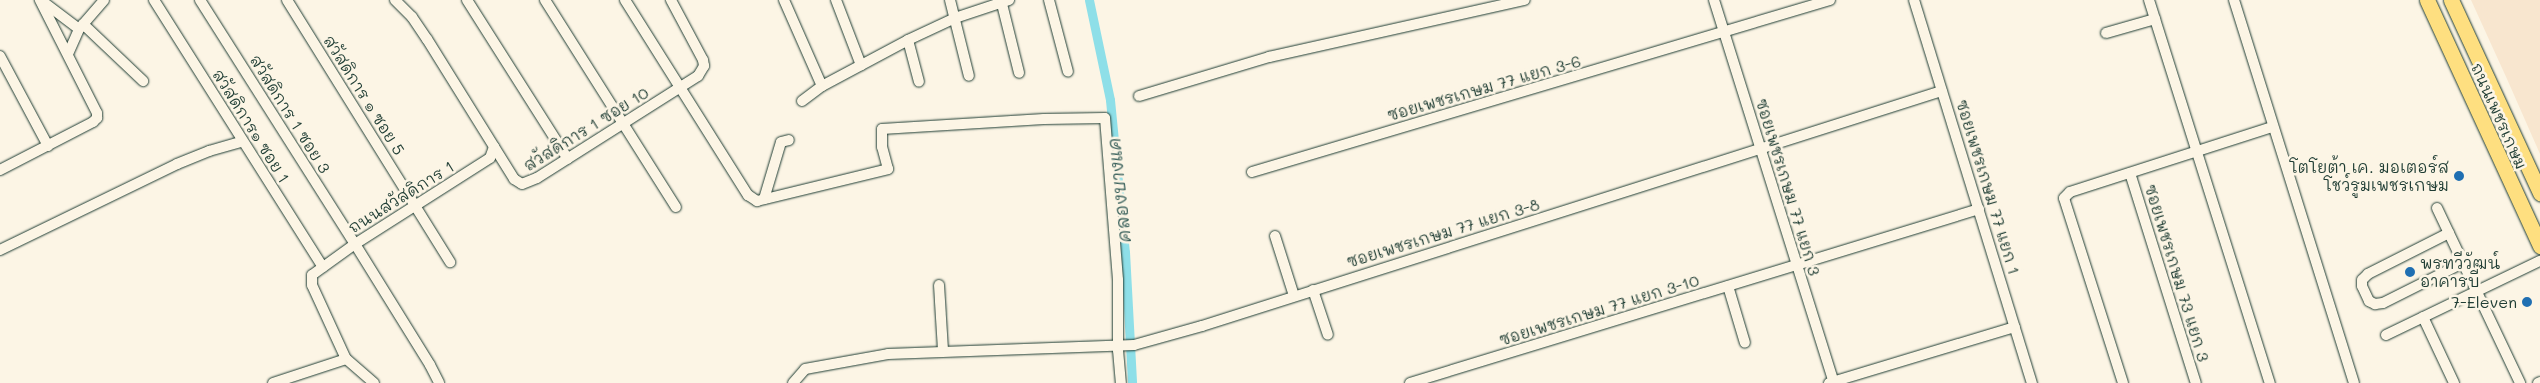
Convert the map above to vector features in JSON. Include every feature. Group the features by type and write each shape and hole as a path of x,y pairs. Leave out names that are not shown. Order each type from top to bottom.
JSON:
{"main road":[{"name":"ถนนเพชรเกษม","path":"2427,0 2540,246"},
{"name":"ถนนเพชรเกษม","path":"2451,0 2540,192"}],"street":[{"path":"40,0 81,26 143,80"},
{"path":"0,170 93,122 97,118 97,112 40,0"},
{"path":"68,54 81,26 104,0"},
{"name":"สวัสดิการ๑ ซอย 1","path":"154,0 323,267"},
{"name":"สวัสดิการ 1 ซอย 3","path":"200,0 355,244 430,365 439,383"},
{"name":"สวัสดิการ ๑ ซอย 5","path":"287,0 450,262"},
{"path":"395,0 412,17 427,39 494,147"},
{"path":"467,0 568,159"},
{"path":"545,0 676,207"},
{"path":"625,0 748,195 756,201 888,169 882,146 882,129 1044,119 1105,118 1118,280 1118,346 1121,383"},
{"name":"สวัสดิการ 1 ซอย 10","path":"494,147 514,179 522,184 537,178 568,159 698,76 704,66 671,0"},
{"path":"784,0 822,86"},
{"path":"836,0 861,65"},
{"path":"950,0 969,76"},
{"path":"1049,0 1068,72"},
{"path":"1139,96 1270,57 1525,0"},
{"name":"ซอยเพชรเกษม 77 แยก 3","path":"1714,0 1832,383"},
{"name":"ซอยเพชรเกษม 77 แยก 3-6","path":"1252,172 1830,0"},
{"name":"ซอยเพชรเกษม 77 แยก 1","path":"1914,0 2032,383"},
{"path":"2149,0 2270,383"},
{"path":"2234,0 2354,383"},
{"path":"802,100 822,86 908,40 955,18 1004,1 1019,72"},
{"path":"2106,33 2155,18"},
{"path":"908,40 920,82"},
{"path":"0,56 48,146"},
{"name":"ซอยเพชรเกษม 77 แยก 3-8","path":"793,383 804,369 826,363 888,354 943,350 1134,346 1942,91"},
{"path":"2124,383 2064,198 2070,192 2273,128"},
{"path":"764,199 781,142 789,140"},
{"path":"0,250 177,164 208,151 243,142"},
{"name":"ถนนสวัสดิการ 1","path":"346,359 311,280 315,272 355,244 490,158 494,147"},
{"name":"ซอยเพชรเกษม 73 แยก 3","path":"2130,173 2196,383"},
{"path":"2437,208 2520,383"},
{"name":"ซอยเพชรเกษม 77 แยก 3-10","path":"1410,383 1979,209"},
{"path":"2449,234 2368,274 2362,280 2362,286 2369,301 2375,304 2383,303 2463,262"},
{"path":"1275,236 1294,296"},
{"path":"2386,335 2540,261"},
{"path":"939,284 943,350"},
{"path":"1728,286 1745,343"},
{"path":"1313,290 1328,335"},
{"path":"2423,317 2454,383"},
{"path":"1832,383 2015,327"},
{"path":"273,383 346,359 374,383"}],"shaded area":[{"path":"2471,0 2540,0 2540,154 2507,79"}],"waterway":[{"name":"คลองบางแค","path":"1089,0 1110,100 1125,252 1132,383"}],"place":[{"name":"โตโยต้า เค. มอเตอร์ส โชว์รูมเพชรเกษม","path":"2459,176"},
{"name":"พรทวีวัฒน์ อาคารบี","path":"2410,272"},
{"name":"7-Eleven","path":"2527,302"}]}
